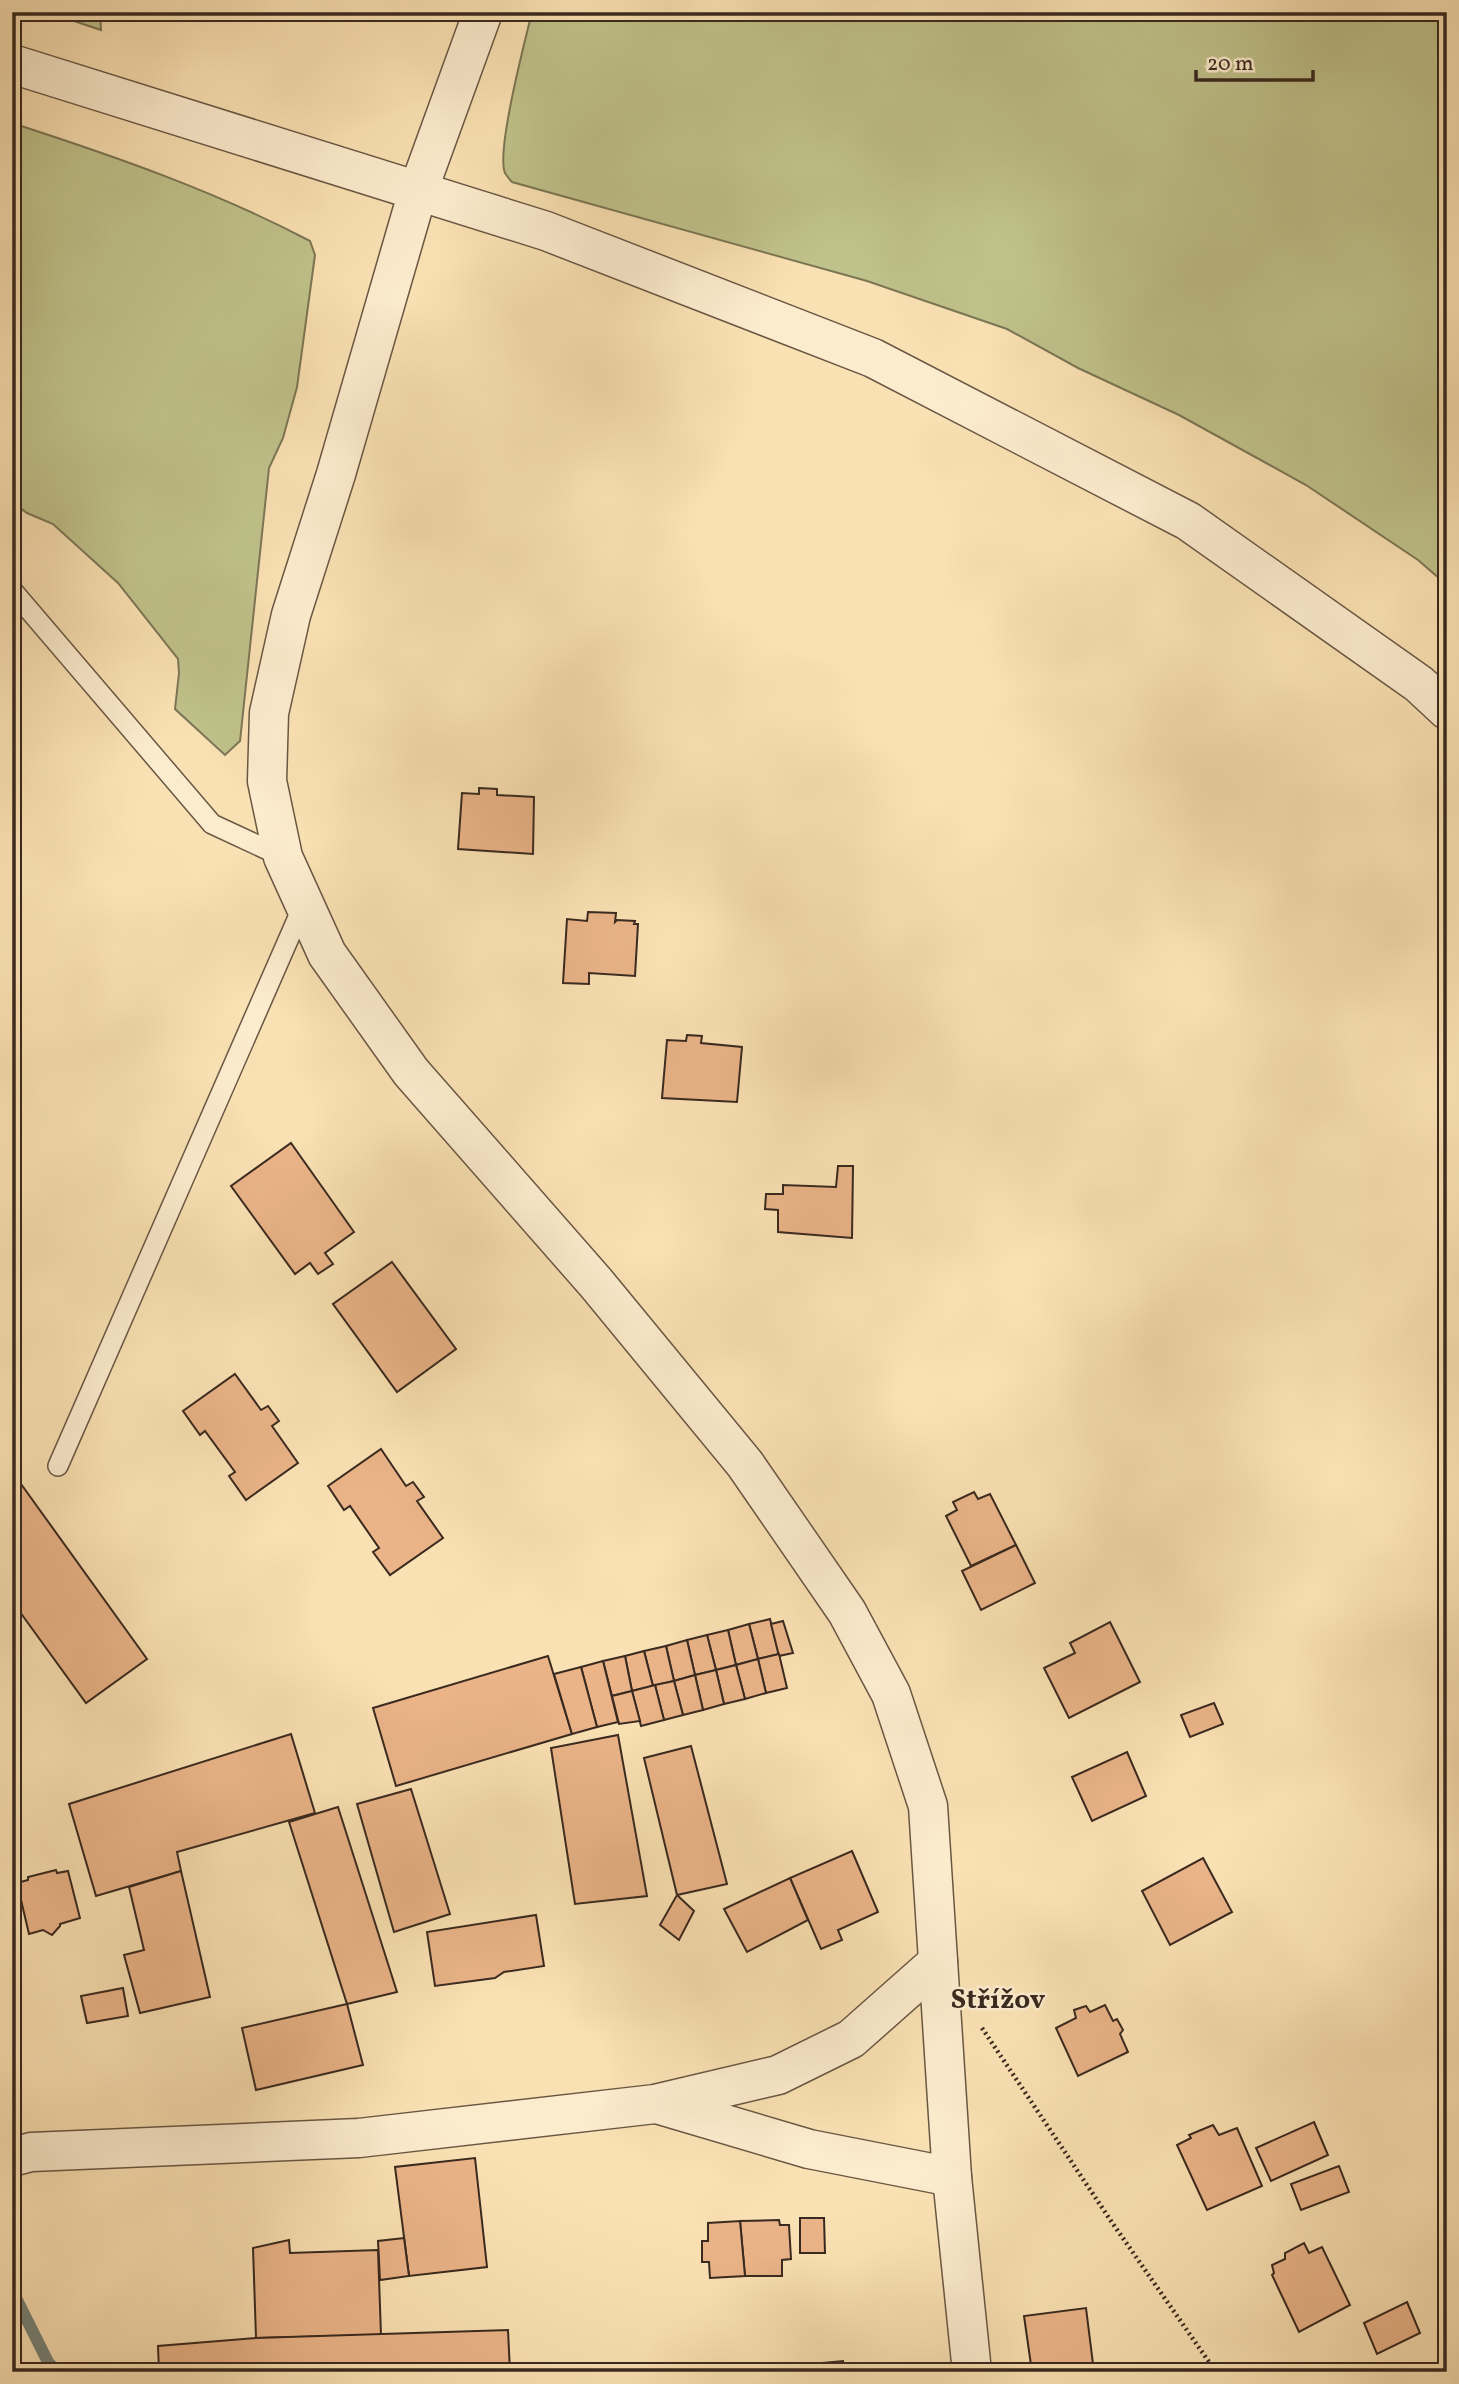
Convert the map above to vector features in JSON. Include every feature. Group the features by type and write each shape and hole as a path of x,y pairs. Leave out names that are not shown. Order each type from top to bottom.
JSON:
{"street":[{"path":"483,12 418,191 336,474 291,615 269,712 267,781 283,857 327,954 411,1072 596,1283 745,1464 847,1612 891,1694 928,1806 953,2178 972,2372"},
{"path":"12,64 546,232 873,358 1188,521 1419,684 1447,710"},
{"path":"12,2157 31,2152 359,2138 655,2104 778,2075 851,2039 938,1962"},
{"path":"655,2104 809,2149 953,2178"}],"lane":[{"path":"12,590 212,824 283,857"},
{"path":"58,1466 304,904"}],"path":[{"path":"976,2018 1111,2221 1216,2372"}],"green space":[{"path":"47,12 100,12 101,30"},
{"path":"532,12 1447,12 1447,585 1418,560 1306,485 1179,415 1078,368 1007,329 867,281 512,182 505,173 504,143 512,95"},
{"path":"12,123 126,162 238,206 310,241 315,255 297,387 283,438 269,468 240,741 225,755 175,709 178,659 118,583 53,524 27,513 12,502"}],"building":[{"path":"479,788 497,789 497,795 534,797 533,854 458,849 462,793 479,794"},
{"path":"588,912 616,913 615,922 635,921 634,924 638,924 635,976 589,973 589,984 563,983 567,919 587,921"},
{"path":"687,1035 702,1036 701,1043 742,1047 737,1102 662,1098 667,1040 686,1041"},
{"path":"291,1143 354,1232 325,1253 333,1264 318,1274 310,1263 295,1274 231,1186"},
{"path":"838,1166 853,1166 852,1238 778,1232 778,1210 765,1209 766,1194 783,1194 783,1185 836,1187"},
{"path":"392,1262 456,1349 397,1392 333,1304"},
{"path":"235,1374 261,1410 268,1406 279,1421 272,1426 298,1463 246,1500 229,1476 235,1472 205,1431 200,1435 183,1411"},
{"path":"381,1449 406,1486 413,1482 424,1497 417,1501 443,1538 390,1575 373,1552 379,1548 350,1506 344,1510 328,1486"},
{"path":"16,1482 19,1486 21,1484 147,1659 86,1703 12,1601 12,1484"},
{"path":"974,1492 978,1499 990,1494 1016,1545 971,1566 946,1516 957,1510 953,1502"},
{"path":"1016,1545 1035,1583 981,1610 962,1571"},
{"path":"770,1619 779,1654 758,1659 749,1624"},
{"path":"783,1621 793,1653 779,1656 771,1624"},
{"path":"1110,1622 1140,1682 1069,1718 1044,1668 1075,1653 1070,1643"},
{"path":"749,1624 758,1659 736,1665 728,1630"},
{"path":"728,1630 736,1665 716,1670 707,1635"},
{"path":"707,1635 716,1670 695,1675 687,1640"},
{"path":"687,1640 695,1675 674,1681 666,1646"},
{"path":"666,1646 674,1681 653,1686 644,1651"},
{"path":"644,1651 653,1686 632,1691 625,1656"},
{"path":"779,1654 787,1688 766,1693 758,1659"},
{"path":"548,1656 572,1734 396,1786 373,1708"},
{"path":"625,1656 632,1691 612,1696 603,1661"},
{"path":"758,1659 766,1693 745,1699 736,1665"},
{"path":"603,1661 618,1722 597,1727 581,1667"},
{"path":"736,1665 745,1699 724,1704 716,1670"},
{"path":"581,1667 597,1727 572,1734 554,1674"},
{"path":"716,1670 724,1704 703,1710 695,1675"},
{"path":"695,1675 703,1710 683,1715 674,1681"},
{"path":"674,1681 683,1715 664,1720 655,1685"},
{"path":"655,1685 664,1720 641,1726 632,1691"},
{"path":"632,1691 640,1721 619,1724 612,1696"},
{"path":"1214,1703 1223,1724 1190,1737 1181,1715"},
{"path":"291,1734 315,1813 177,1852 181,1871 96,1896 69,1804"},
{"path":"618,1735 647,1896 575,1904 551,1748"},
{"path":"691,1746 727,1884 677,1895 644,1758"},
{"path":"1127,1752 1146,1796 1092,1821 1072,1777"},
{"path":"411,1789 450,1914 394,1932 357,1804"},
{"path":"338,1807 397,1992 347,2004 289,1822"},
{"path":"852,1851 878,1912 838,1930 842,1940 821,1949 790,1878"},
{"path":"1203,1858 1232,1912 1170,1945 1142,1891"},
{"path":"56,1870 57,1873 68,1871 80,1918 60,1924 52,1935 43,1930 29,1934 17,1883 28,1880 28,1877"},
{"path":"181,1871 210,1997 140,2013 124,1955 144,1950 129,1887"},
{"path":"790,1878 808,1920 747,1952 724,1909"},
{"path":"677,1895 694,1911 679,1940 660,1925"},
{"path":"536,1915 544,1966 504,1972 495,1978 435,1986 427,1932"},
{"path":"123,1988 128,2016 87,2023 81,1996"},
{"path":"347,2004 363,2065 256,2090 242,2028"},
{"path":"1105,2005 1113,2021 1117,2019 1123,2030 1120,2034 1128,2052 1078,2076 1056,2028 1076,2018 1074,2010 1086,2006 1090,2012"},
{"path":"1314,2122 1328,2155 1271,2181 1256,2148"},
{"path":"1213,2125 1219,2135 1237,2128 1262,2186 1207,2210 1177,2145 1191,2138 1189,2135"},
{"path":"475,2158 487,2267 409,2276 395,2167"},
{"path":"1339,2166 1349,2192 1301,2210 1291,2184"},
{"path":"800,2218 824,2218 825,2253 800,2253"},
{"path":"779,2220 780,2225 789,2225 791,2259 782,2260 782,2276 745,2276 740,2221"},
{"path":"740,2221 745,2276 710,2278 709,2262 702,2262 702,2241 708,2241 708,2223"},
{"path":"404,2238 409,2276 380,2280 378,2241"},
{"path":"289,2240 290,2253 378,2250 381,2335 256,2338 253,2248"},
{"path":"1304,2243 1309,2253 1322,2247 1350,2305 1299,2332 1272,2275 1272,2265 1285,2259 1285,2253"},
{"path":"1407,2302 1420,2333 1377,2354 1364,2323"},
{"path":"1086,2308 1094,2372 1032,2372 1024,2316"},
{"path":"508,2330 510,2372 159,2372 158,2346 256,2338"},
{"path":"843,2361 844,2372 767,2372 767,2368"}],"waterway":[{"path":"12,2290 48,2362 57,2372"}],"district":[{"name":"Střížov","path":"998,2000"}]}
